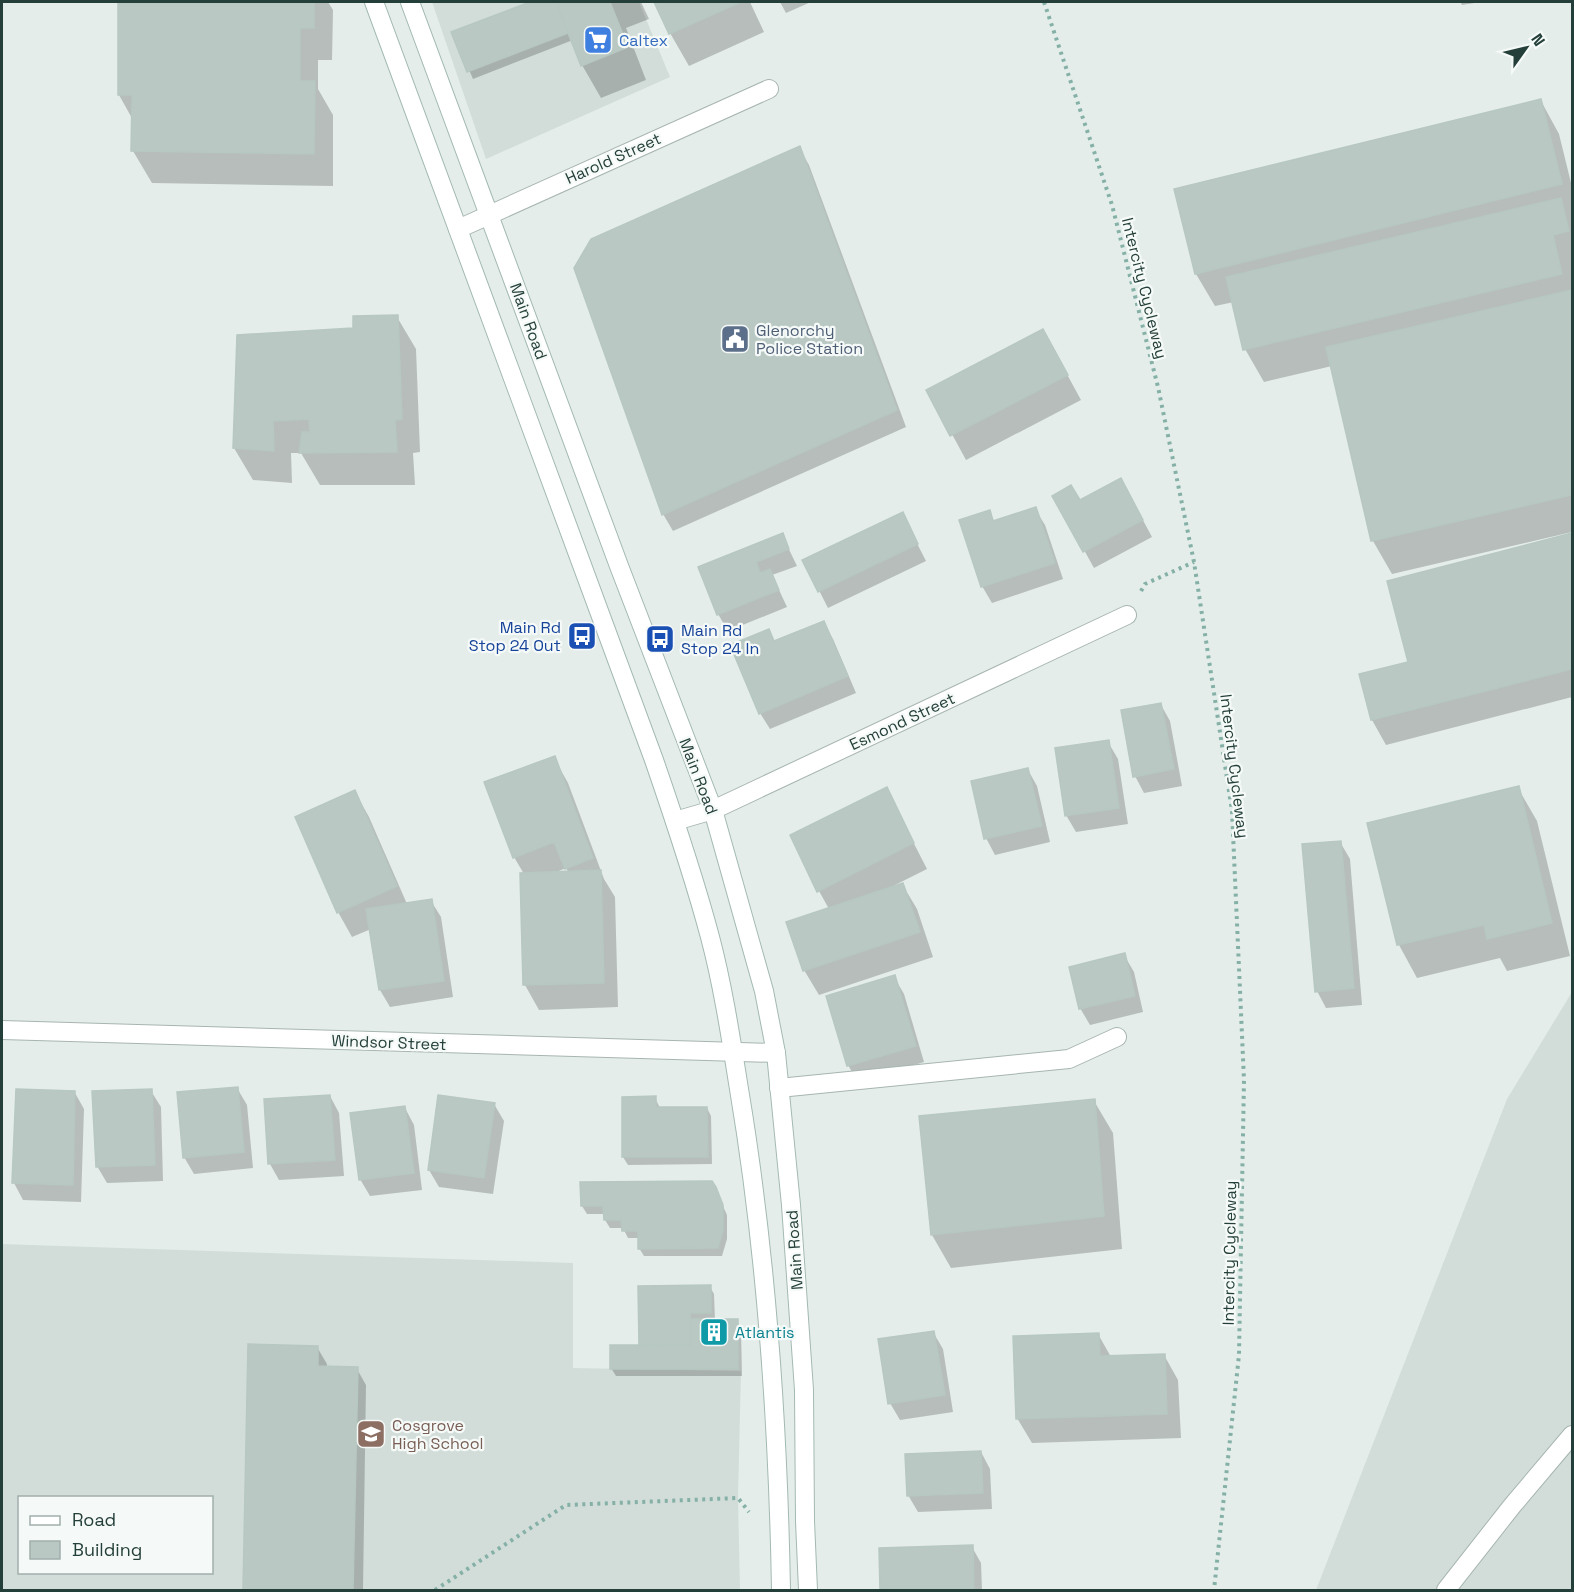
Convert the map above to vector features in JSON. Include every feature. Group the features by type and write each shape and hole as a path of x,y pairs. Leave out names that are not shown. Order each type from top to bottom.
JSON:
{"main road":[{"name":"Main Road","path":"374,2 675,821 711,939 754,1178 772,1353 781,1590"},
{"name":"Main Road","path":"410,2 619,566 713,810 764,991 776,1053 791,1205 804,1390 808,1590"},
{"name":"Harold Street","path":"458,229 489,213 769,89"},
{"name":"Esmond Street","path":"675,821 713,810 1127,615"},
{"name":"Windsor Street","path":"2,1030 776,1053"},
{"path":"779,1088 1069,1059 1117,1037"},
{"path":"1446,1590 1572,1435"}],"path":[{"name":"Intercity Cycleway","path":"1044,2 1112,205 1158,387 1194,562 1232,811 1244,1080 1239,1355 1214,1590"},
{"path":"1127,615 1145,584 1194,562"},
{"path":"435,1590 566,1505 738,1498 752,1514"}],"shaded area":[{"name":"Caltex","path":"432,2 639,2 670,77 486,159"},
{"path":"1572,992 1572,1590 1316,1590 1507,1099"},
{"name":"Cosgrove High School","path":"2,1244 573,1263 573,1368 741,1371 738,1498 740,1590 2,1590"}],"building":[{"path":"118,2 314,2 314,28 300,28 300,81 315,81 314,154 131,151 132,95 118,95"},
{"path":"530,2 556,2 568,33 467,72 451,32"},
{"name":"Caltex","path":"556,2 610,2 628,47 581,66"},
{"path":"654,2 741,2 669,34"},
{"path":"1541,99 1562,184 1195,274 1174,189"},
{"name":"Glenorchy Police Station","path":"800,146 897,410 662,515 574,268 591,239"},
{"path":"1561,198 1569,231 1553,235 1562,274 1243,350 1226,277"},
{"path":"1572,290 1572,495 1371,541 1326,347"},
{"path":"398,315 402,419 395,420 397,452 299,453 302,432 310,432 309,419 273,421 274,451 233,448 237,335 353,328 353,316"},
{"path":"1043,329 1068,375 950,436 926,390"},
{"path":"1121,478 1143,520 1083,552 1052,496 1071,485 1080,500"},
{"path":"1036,507 1055,563 981,587 959,520 990,510 993,521"},
{"path":"903,512 918,544 818,592 802,560"},
{"path":"783,533 789,549 756,562 760,573 770,569 779,590 717,615 698,567"},
{"path":"1572,533 1572,669 1371,720 1359,674 1408,662 1387,581"},
{"path":"824,621 848,676 759,714 730,645 769,629 774,641"},
{"path":"1161,703 1174,769 1133,777 1121,710"},
{"path":"1109,740 1119,808 1065,816 1055,748"},
{"path":"555,756 593,858 565,869 554,842 513,858 484,782"},
{"path":"1028,768 1042,826 984,839 971,781"},
{"path":"1519,786 1552,923 1487,939 1484,925 1397,945 1367,823"},
{"path":"887,787 914,843 817,892 790,835"},
{"path":"355,790 397,886 337,913 295,817"},
{"path":"1341,841 1354,988 1315,992 1302,844"},
{"path":"601,870 604,983 523,985 520,873"},
{"path":"903,883 920,932 803,971 786,922"},
{"path":"432,899 444,981 379,990 366,909"},
{"path":"1125,953 1135,996 1079,1009 1069,967"},
{"path":"895,975 916,1046 847,1066 826,996"},
{"path":"238,1087 244,1152 183,1158 177,1092"},
{"path":"16,1089 75,1091 73,1185 12,1183"},
{"path":"152,1089 155,1165 96,1167 92,1091"},
{"path":"330,1095 335,1160 268,1164 264,1099"},
{"path":"438,1095 495,1103 484,1178 428,1170"},
{"path":"656,1096 656,1107 707,1107 708,1157 622,1157 622,1097"},
{"path":"1095,1099 1104,1216 931,1235 919,1116"},
{"path":"405,1106 414,1173 359,1180 350,1113"},
{"path":"712,1181 723,1205 723,1230 718,1248 638,1249 638,1231 622,1231 621,1220 604,1220 603,1206 581,1206 580,1182"},
{"path":"711,1285 711,1313 690,1313 691,1345 639,1346 638,1286"},
{"name":"Atlantis","path":"690,1319 738,1319 738,1369 610,1369 610,1345 691,1345"},
{"path":"934,1331 945,1395 888,1404 878,1339"},
{"path":"1099,1333 1100,1356 1165,1354 1167,1414 1016,1419 1013,1336"},
{"path":"248,1344 318,1346 318,1366 358,1367 353,1590 243,1590"},
{"path":"981,1451 983,1493 907,1496 905,1454"},
{"path":"973,1545 974,1590 880,1590 879,1548"}],"place":[{"name":"Caltex","path":"598,40"},
{"name":"Glenorchy Police Station","path":"735,339"},
{"name":"Main Rd Stop 24 Out","path":"582,636"},
{"name":"Main Rd Stop 24 In","path":"660,639"},
{"name":"Atlantis","path":"714,1332"},
{"name":"Cosgrove High School","path":"371,1434"}]}
